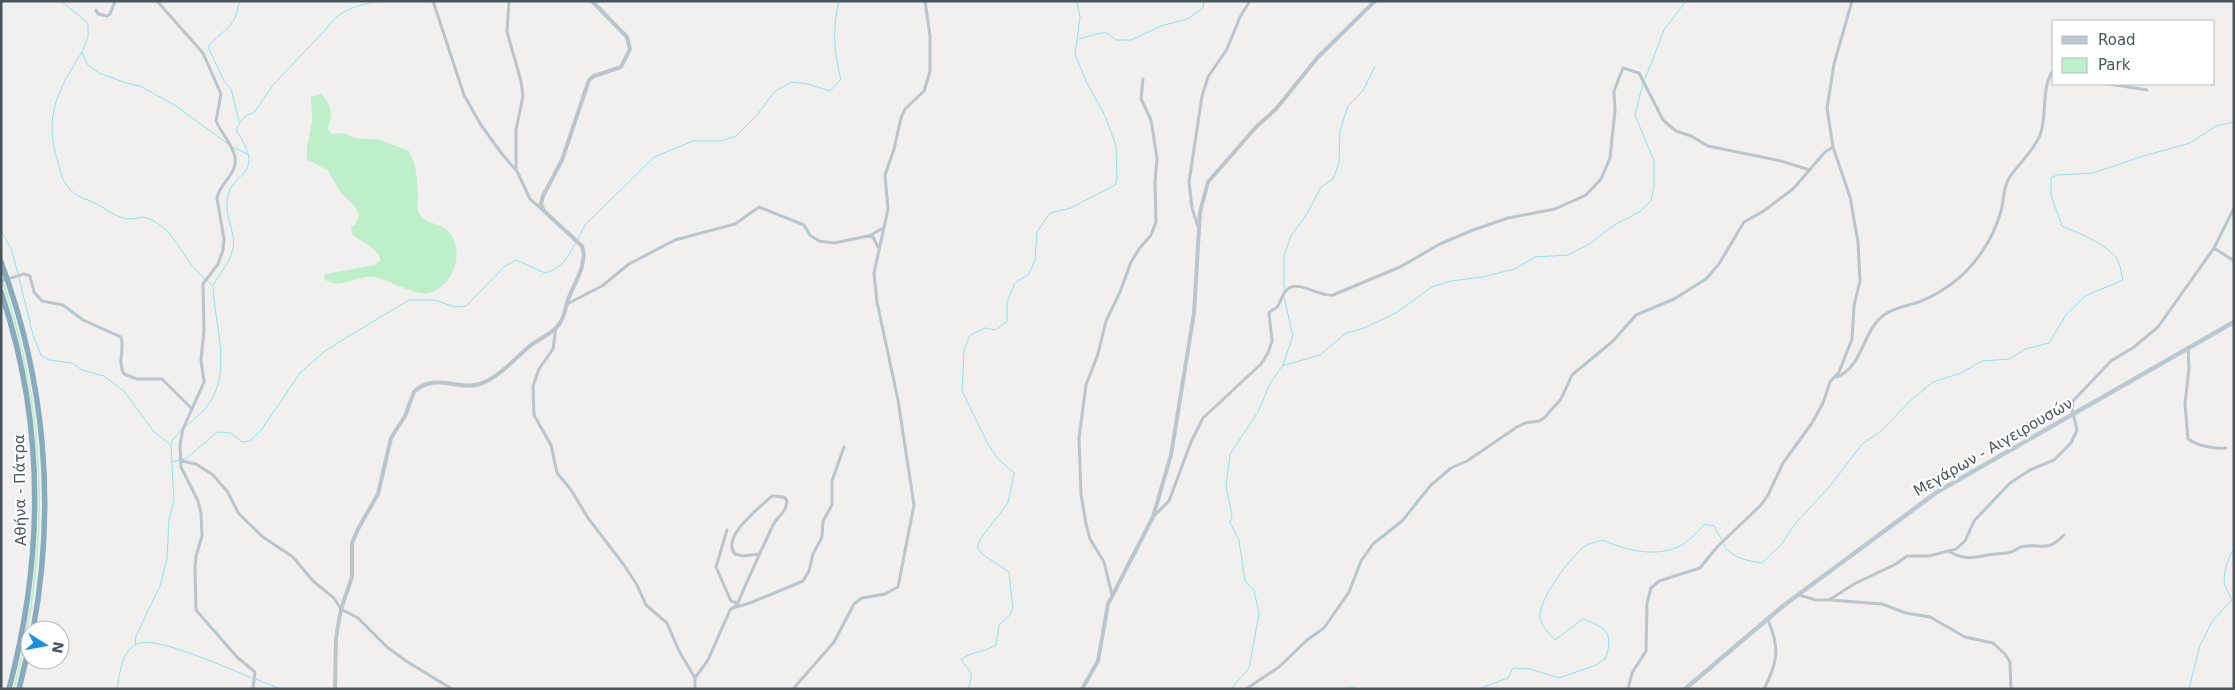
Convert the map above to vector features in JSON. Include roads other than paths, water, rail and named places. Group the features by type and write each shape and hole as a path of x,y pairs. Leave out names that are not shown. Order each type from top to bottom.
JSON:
{"highway":[{"name":"Αθήνα - Πάτρα","path":"1,262 28,350 43,449 45,499 44,550 34,620"},
{"name":"Αθήνα - Πάτρα","path":"1,292 16,342 24,381 31,430 35,489 31,579 23,628 9,689"},
{"path":"19,689 24,670"}],"main road":[{"name":"Μεγάρων - Αιγειρουσών","path":"1685,689 1767,619 1937,492 2234,322"}],"street":[{"path":"96,10 98,14 107,16 110,14 115,1"},
{"path":"157,1 203,53 220,94 216,121 232,147 236,159 234,168 217,198 224,239 223,250 220,260 202,286 204,330 201,360 204,382 182,429 180,445 182,472 198,501 202,526 200,544 195,559 195,607 236,657 254,670 253,689"},
{"path":"335,689 336,638 341,609 352,577 354,537 378,494 392,438 405,416 414,392 433,382 470,386 488,380 556,328 562,320 579,276 584,250 581,244 530,199 516,170 481,125 464,95 433,1"},
{"path":"509,1 507,32 521,81 522,96 516,130 516,170"},
{"path":"544,211 541,204 543,196 562,160 588,82 594,76 621,67 630,48 627,37 592,1"},
{"path":"792,689 834,642 854,604 862,598 885,594 894,590 901,577 914,505 898,400 876,293 874,273 888,205 885,175 894,149 901,118 905,109 924,91 930,71 930,36 925,1"},
{"path":"1198,227 1192,208 1189,182 1202,96 1208,77 1227,49 1240,17 1250,1"},
{"path":"1082,689 1098,661 1105,619 1112,596 1153,518 1176,432 1194,313 1198,227 1204,193 1214,174 1257,126 1276,109 1318,57 1375,1"},
{"path":"1836,377 1852,339 1854,306 1860,277 1857,233 1850,197 1833,147 1827,105 1834,64 1852,1"},
{"path":"1153,518 1169,500 1191,442 1203,418 1265,358 1272,341 1269,313 1278,307 1281,298 1288,289 1296,286 1324,295 1333,295 1400,267 1440,244 1473,230 1508,218 1555,209 1586,195 1601,179 1610,158 1615,111 1614,91 1623,68 1639,72 1663,120 1676,131 1691,136 1708,146 1781,161 1810,170"},
{"path":"1628,689 1632,673 1646,651 1647,603 1651,588 1659,581 1700,568 1717,547 1756,511 1768,495 1783,463 1812,423 1823,403 1830,382 1853,365 1874,326 1883,315 1892,310 1921,301 1945,288 1977,260 2000,215 2009,180 2031,151 2040,134 2047,84 2052,73"},
{"path":"1112,596 1106,569 1090,539 1086,524 1080,471 1079,425 1086,385 1098,354 1106,321 1120,292 1131,262 1151,235 1156,222 1154,196 1156,158 1151,120 1141,98 1143,80"},
{"path":"2116,85 2147,90"},
{"path":"1246,689 1279,667 1307,640 1324,628 1349,592 1361,562 1373,544 1402,521 1431,485 1451,468 1464,462 1517,427 1544,418 1561,399 1572,375 1613,341 1633,317 1674,299 1706,279 1719,264 1744,222 1783,197 1825,152 1833,147"},
{"path":"567,304 602,286 629,264 675,240 732,226 759,207 804,225 812,238 821,242 834,243 868,236 883,228"},
{"path":"1831,600 1854,584 1896,564 1907,556 1929,556 1950,552 1963,544 1974,521 2010,483 2030,470 2054,460 2071,443 2077,430 2073,414 2073,401 2111,360 2134,347 2158,327 2214,248 2234,208"},
{"path":"868,236 873,238 879,247"},
{"path":"2214,248 2234,261"},
{"path":"1,281 24,274 30,276 34,292 42,301 64,305 83,320 120,337 122,345 121,365 124,374 141,380 162,379 192,409"},
{"path":"556,328 553,349 539,370 532,395 534,415 551,446 555,469 571,490 588,518 638,585 646,606 667,623 695,678 695,689"},
{"path":"2188,349 2190,368 2185,404 2188,439 2218,448 2226,448"},
{"path":"727,530 716,567 731,601 736,605 750,603 797,585 806,576 813,554 822,538 823,521 832,505 832,481 844,447"},
{"path":"182,461 196,464 213,475 227,491 239,514 263,537 293,557 313,581 334,598 341,609 358,618 387,647 406,661 452,689"},
{"path":"695,678 706,663 728,615 736,605 760,554 775,522 785,512 787,501 784,497 772,496 748,519 732,540 730,547 734,554 743,556 760,554"},
{"path":"1950,552 1967,557 1982,558 2013,552 2021,547 2043,548 2060,540 2064,535"},
{"path":"1798,595 1816,600 1882,604 1906,613 1933,618 1965,637 1993,643 2006,654 2010,662 2011,689"},
{"path":"1764,689 1772,669 1777,644 1767,619"}],"waterway":[{"path":"61,1 88,23 88,37 82,52 87,64 99,73 140,86 176,106 228,144"},
{"path":"239,121 231,89 224,81 208,47 231,24 235,18 240,1"},
{"path":"185,427 208,405 215,392 219,378 221,362 213,286 233,250 234,243 227,206 229,191 245,172 249,158 236,130 243,119 254,113 273,85 331,22 343,12 357,6 380,1"},
{"path":"578,239 585,225 654,157 693,141 721,141 736,136 757,115 775,91 792,82 808,84 830,91 841,79 835,40 835,21 839,1"},
{"path":"968,689 971,675 961,659 996,645 999,625 1010,615 1013,608 1009,572 982,554 977,548 981,538 1008,503 1014,473 997,458 988,444 962,391 964,350 970,335 985,328 996,330 1007,321 1007,302 1015,283 1029,274 1035,260 1037,232 1050,213 1071,208 1115,185 1117,180 1116,146 1106,118 1086,81 1075,54 1080,17 1077,1"},
{"path":"1079,39 1105,32 1116,40 1131,40 1161,26 1187,19 1203,8 1204,1"},
{"path":"1645,79 1664,30 1686,1"},
{"path":"82,52 60,92 55,104 53,117 54,146 64,181 78,195 114,214 129,219 142,217 159,225 172,238 196,270 212,285"},
{"path":"1284,293 1284,256 1291,236 1308,212 1321,187 1333,179 1339,163 1340,131 1348,106 1363,91 1375,66"},
{"path":"1231,689 1249,668 1259,614 1254,590 1245,581 1239,540 1230,523 1232,515 1226,486 1230,454 1258,412 1270,384 1282,366 1320,355 1346,333 1364,328 1396,313 1432,287 1451,281 1482,277 1515,269 1535,257 1568,255 1591,243 1611,227 1639,212 1651,201 1654,186 1654,161 1635,115 1643,83"},
{"path":"1723,544 1735,556 1762,563 1781,545 1795,524 1830,486 1862,444 1881,431 1911,400 1933,382 1961,373 1982,361 2010,359 2025,349 2049,343 2066,315 2085,296 2123,280 2119,263 2114,255 2093,240 2062,226 2051,195 2051,178 2057,175 2093,173 2190,143 2216,126 2234,122"},
{"path":"233,147 249,155"},
{"path":"1,230 12,251 18,274"},
{"path":"171,462 187,458 217,432 231,433 242,442 250,441 262,429 300,373 325,351 409,300 435,300 455,307 466,306 505,266 516,260 545,273 551,271 567,258 576,242"},
{"path":"19,278 33,335 41,355 49,360 72,363 82,370 104,376 124,391 154,432 171,445"},
{"path":"1283,365 1293,336 1284,297"},
{"path":"135,645 136,636 160,586 167,559 169,520 174,501 171,445 182,429"},
{"path":"1478,689 1508,678 1513,668 1530,669 1559,678 1596,665 1606,658 1609,642 1603,628 1583,619 1555,640 1544,626 1540,617 1544,600 1556,579 1579,551 1587,545 1603,540 1642,552 1663,551 1682,545 1705,524 1714,526 1722,540"},
{"path":"2189,689 2200,645 2213,620 2232,600 2226,587 2224,576 2234,549"},
{"path":"117,689 124,658 136,644 145,642 175,648 252,678"},
{"path":"256,679 281,689"},
{"path":"1339,689 1353,687 1357,689"}]}
